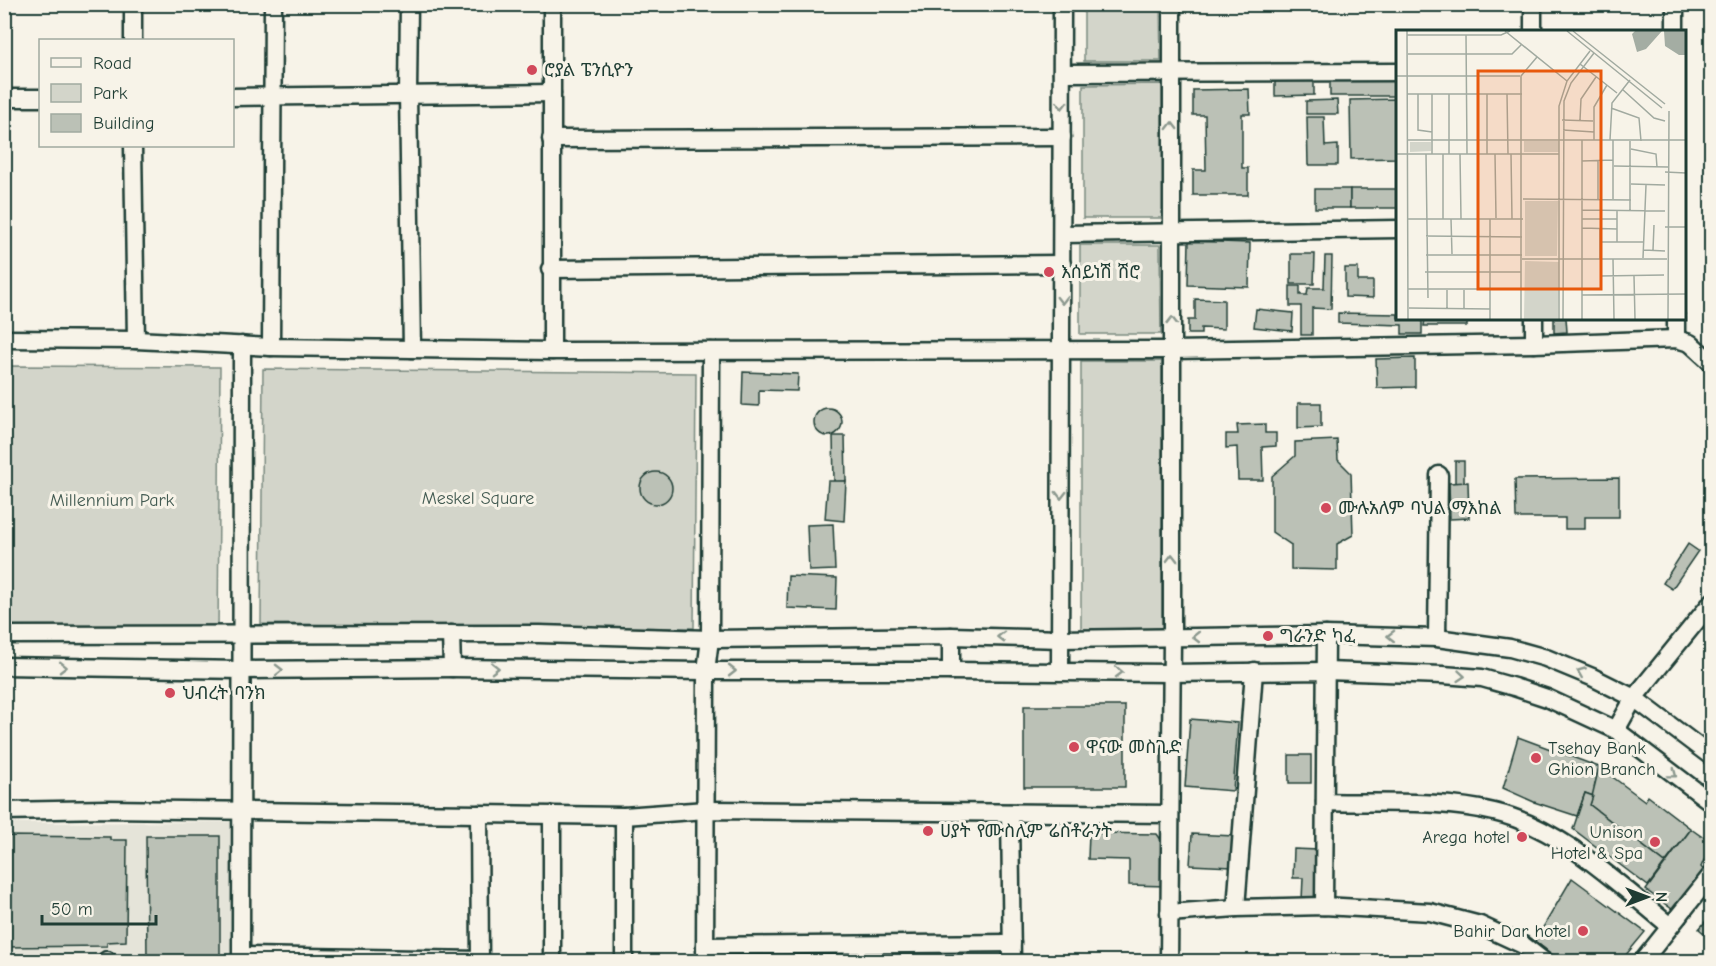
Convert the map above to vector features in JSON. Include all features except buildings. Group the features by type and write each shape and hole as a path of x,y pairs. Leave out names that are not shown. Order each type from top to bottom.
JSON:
{"street":[{"path":"133,4 133,39"},
{"path":"271,346 273,4"},
{"path":"409,4 412,349"},
{"path":"552,4 550,269 552,351"},
{"path":"1060,671 1062,4"},
{"path":"1169,962 1172,638 1172,4"},
{"path":"1533,4 1533,30"},
{"path":"1675,4 1675,30"},
{"path":"1062,73 1396,72"},
{"path":"234,97 552,93"},
{"path":"4,98 39,98"},
{"path":"551,139 1062,136"},
{"path":"133,147 136,340"},
{"path":"1062,234 1396,229"},
{"path":"550,269 1062,264"},
{"path":"1534,320 1534,344"},
{"path":"1676,320 1676,339"},
{"path":"4,339 136,340 271,346 552,351 1172,350 1534,344 1676,339 1690,343 1712,363"},
{"path":"242,345 241,959 480,961 479,814"},
{"path":"711,351 710,639 706,671 705,954 1012,943"},
{"path":"1437,638 1439,475"},
{"path":"1616,730 1634,698 1712,602"},
{"path":"451,634 452,668"},
{"path":"4,635 539,634 710,639 951,636 1061,639 1326,635 1437,638 1510,648 1546,658 1592,677 1634,698 1712,757"},
{"path":"1324,906 1326,635"},
{"path":"951,636 951,670"},
{"path":"4,666 242,670 452,668 1170,673 1326,670 1482,678 1547,698 1616,730 1712,803"},
{"path":"1236,908 1254,671"},
{"path":"1325,802 1445,805 1495,812 1533,826 1574,849 1670,926"},
{"path":"4,812 105,808 624,816 706,810 1170,814"},
{"path":"1010,813 1012,962"},
{"path":"552,815 552,962"},
{"path":"624,816 624,962"},
{"path":"1642,962 1712,874"},
{"path":"1169,913 1236,908 1324,906 1430,912 1470,922 1523,945 1545,962"}],"shaded area":[{"path":"233,822 232,961 5,961 4,823"}],"green space":[{"path":"1084,5 1160,5 1161,61 1084,61"},
{"path":"1162,84 1163,218 1083,218 1083,85"},
{"path":"1080,245 1160,245 1161,334 1080,334"},
{"path":"1081,361 1162,361 1162,636 1081,636"},
{"name":"Millennium Park","path":"5,366 220,367 218,634 5,633"},
{"name":"Meskel Square","path":"263,369 696,373 694,628 261,624"}],"place":[{"name":"ሮያል ፔንሲዮን","path":"532,70"},
{"name":"እሰይነሽ ሽሮ","path":"1049,272"},
{"name":"ሙሉአለም ባህል ማእከል","path":"1326,508"},
{"name":"ግራንድ ካፈ","path":"1268,636"},
{"name":"ህብረት ባንክ","path":"170,693"},
{"name":"ዋናው መስጊድ","path":"1074,747"},
{"name":"Tsehay Bank Ghion Branch","path":"1536,758"},
{"name":"ሀያት የሙስሊም ሬስቶራንት","path":"928,831"},
{"name":"Arega hotel","path":"1522,837"},
{"name":"Unison Hotel & Spa","path":"1655,842"},
{"name":"Bahir Dar hotel","path":"1583,931"}]}
